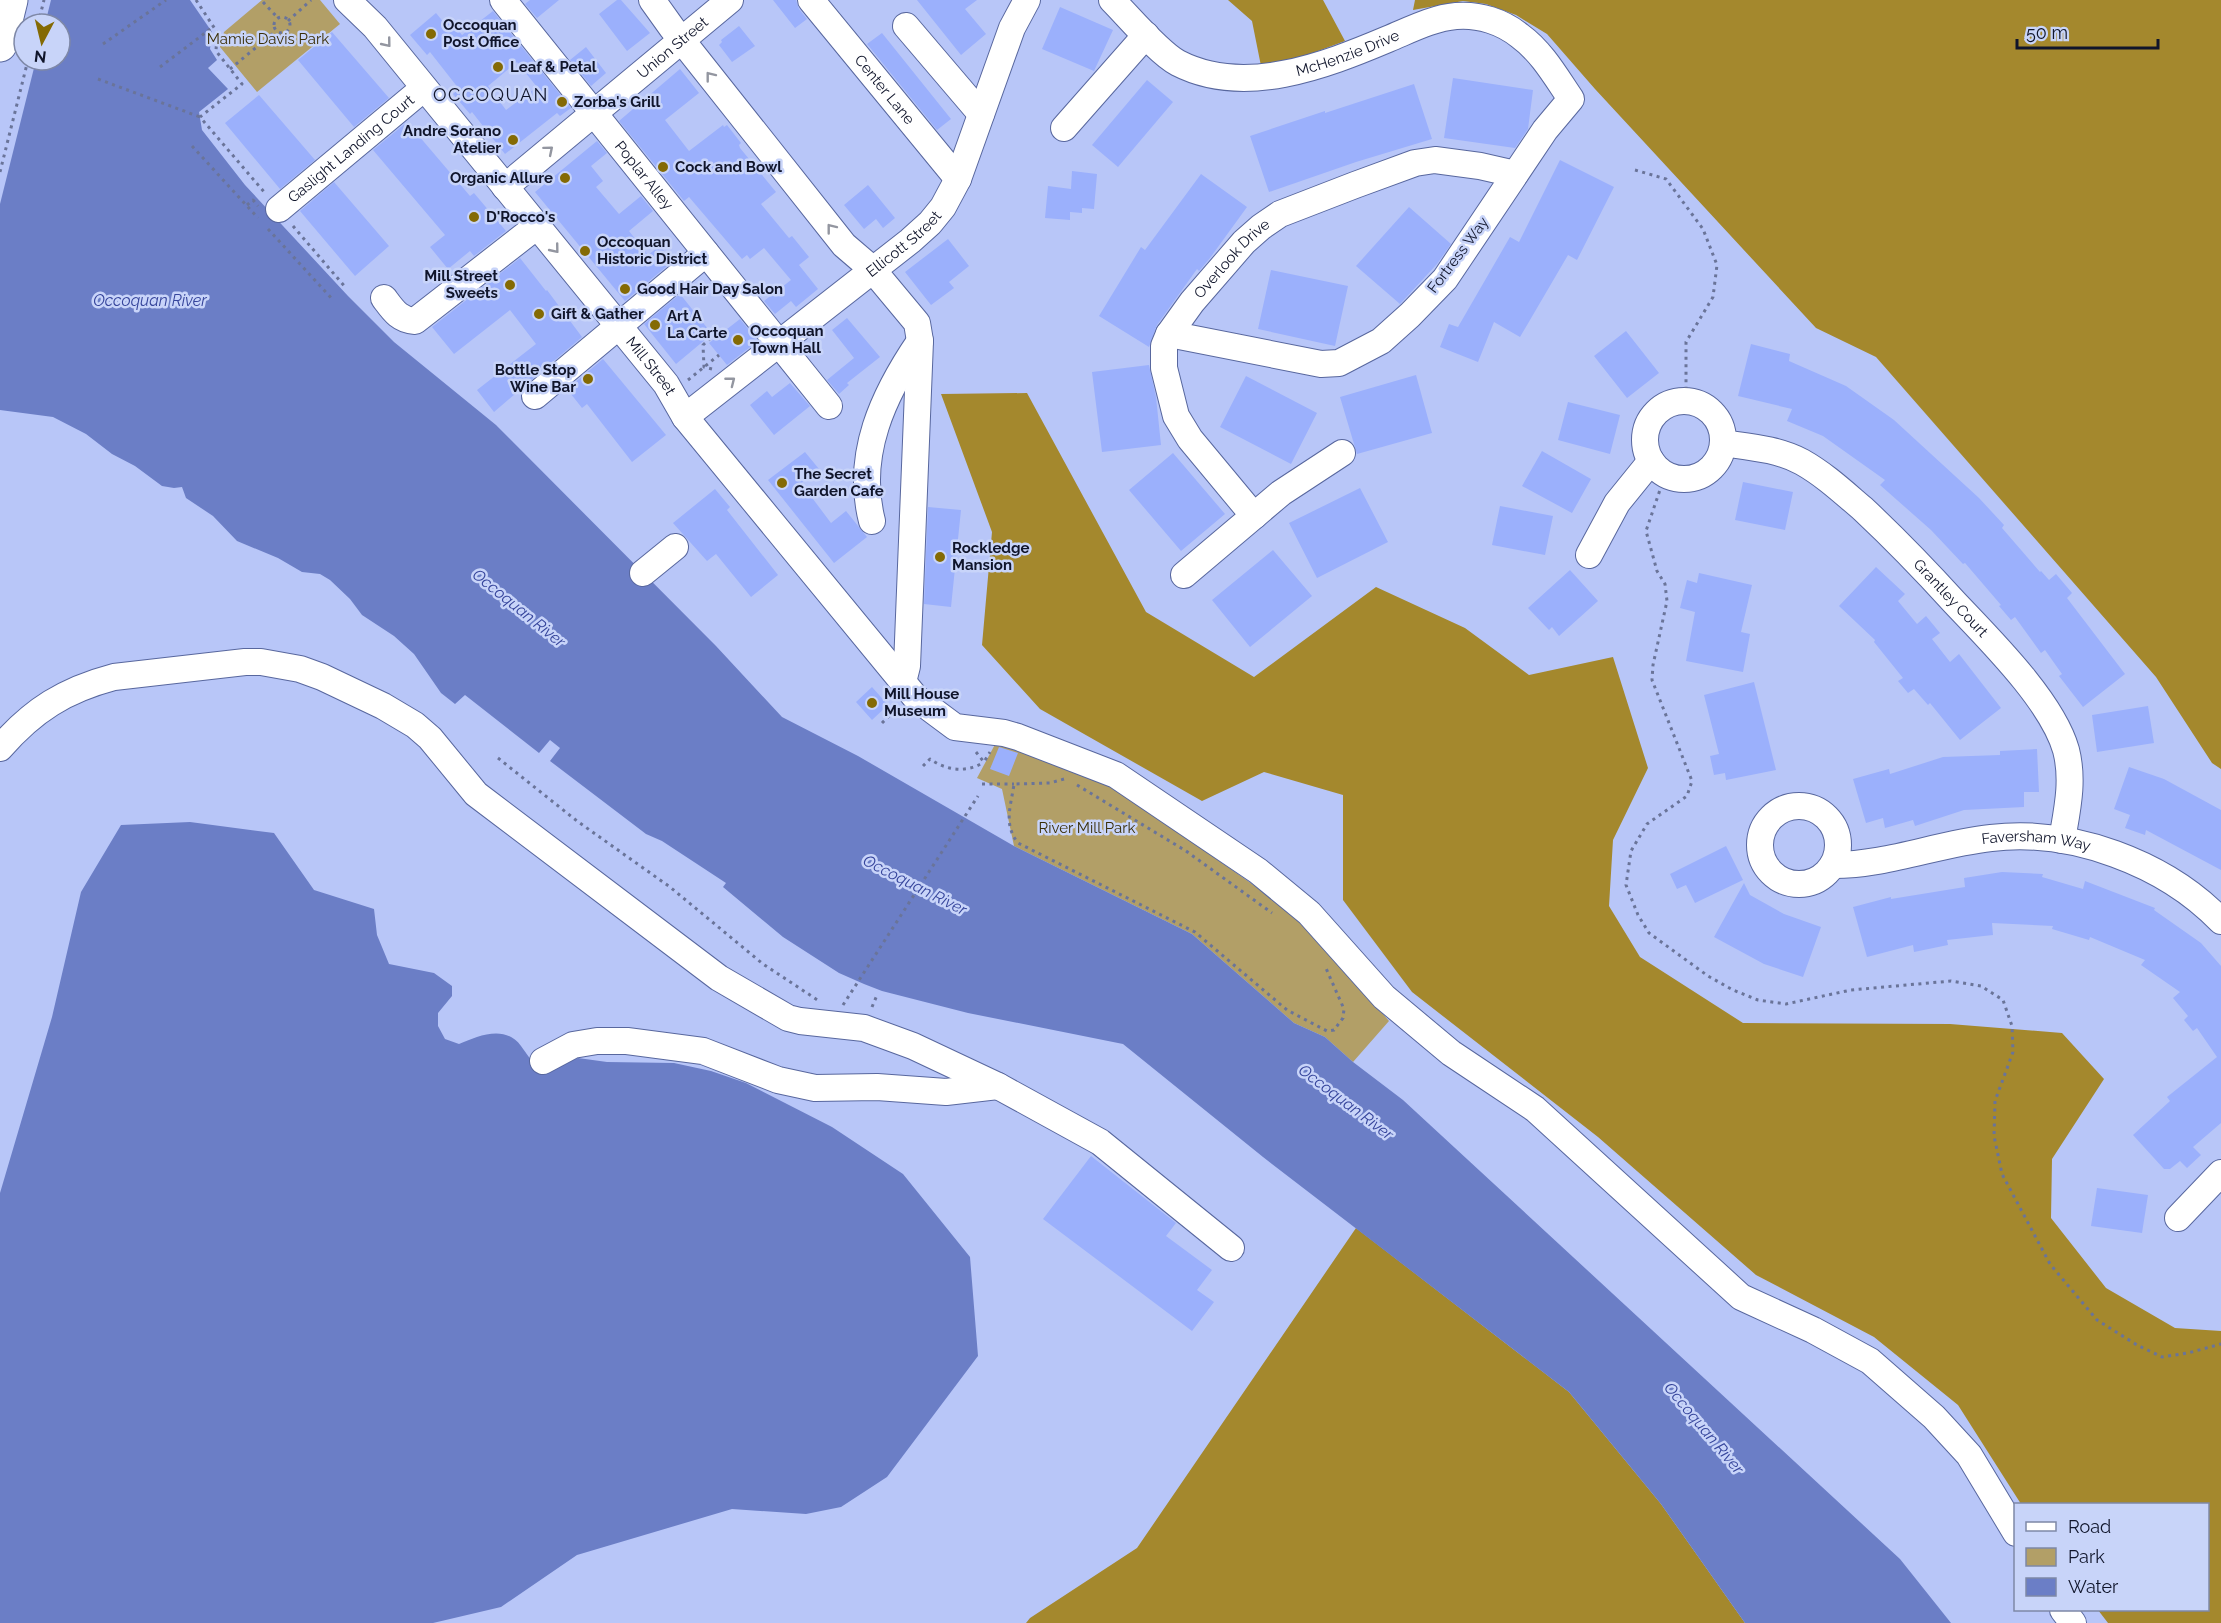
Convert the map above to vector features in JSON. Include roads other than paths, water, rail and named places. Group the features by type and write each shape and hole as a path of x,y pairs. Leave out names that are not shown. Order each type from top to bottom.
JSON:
{"highway":[{"path":"0,45 11,0"}],"street":[{"name":"Mill Street","path":"348,0 375,27 619,326 672,393 685,417 916,698 955,728 1018,738 1116,775 1258,872 1310,913 1384,997 1451,1053 1535,1110 1741,1297 1813,1330 1870,1361 1926,1410 1969,1455 2014,1530"},
{"name":"Poplar Alley","path":"503,0 829,406"},
{"path":"652,0 681,40 844,244 873,269 917,323 920,341 907,666 903,682"},
{"name":"Union Street","path":"505,187 730,0"},
{"name":"Center Lane","path":"811,0 958,179"},
{"name":"Ellicott Street","path":"685,417 930,223 943,207 958,179 1012,28 1027,0"},
{"name":"McHenzie Drive","path":"1112,0 1175,62 1197,72 1241,78 1312,68 1437,19 1457,16 1477,17 1496,22 1511,30 1536,50 1571,99"},
{"path":"906,26 981,114"},
{"path":"1064,128 1146,35"},
{"name":"Gaslight Landing Court","path":"279,209 424,88"},
{"name":"Fortress Way","path":"1169,334 1321,364 1339,363 1381,341 1445,279 1545,130 1571,99"},
{"name":"Overlook Drive","path":"1254,516 1190,439 1176,416 1163,362 1164,346 1169,334 1191,302 1244,242 1280,214 1415,163 1435,160 1480,166 1515,174"},
{"path":"384,298 397,315 406,320 415,321 537,226"},
{"path":"534,396 706,253"},
{"path":"872,521 868,504 866,474 873,434 878,416 900,371 920,341"},
{"path":"1686,401 1698,403 1713,414 1722,430 1723,443 1712,467 1689,478 1676,478 1657,467 1646,450 1645,438 1647,426 1662,407 1673,402 1686,401"},
{"name":"Grantley Court","path":"1723,443 1768,450 1800,461 1824,475 1900,543 1992,642 2045,707 2058,728 2070,775 2070,799 2062,840"},
{"path":"1184,575 1281,493 1342,453"},
{"path":"1589,555 1617,503 1657,467"},
{"path":"643,573 675,548"},
{"path":"0,748 43,707 76,689 114,677 245,662 261,662 300,669 322,677 383,706 415,725 440,749 476,794 719,978 788,1018 800,1022 864,1028 913,1046 998,1086 1100,1142 1231,1248"},
{"name":"Faversham Way","path":"1833,865 1877,862 1991,838 2031,837 2062,840 2104,851 2166,879 2190,894 2221,921"},
{"path":"543,1060 573,1045 597,1041 627,1041 703,1051 778,1080 815,1088 877,1087 946,1092 998,1086"},
{"path":"2178,1218 2221,1173"},
{"path":"2064,1611 2073,1623"}],"water":[{"name":"Occoquan River","path":"0,0 190,0 212,32 210,49 217,60 208,68 228,89 199,112 202,130 245,185 394,342 496,425 716,646 782,717 858,756 1014,846 1192,934 1294,1023 1325,1037 1353,1062 1403,1100 1900,1559 1951,1623 1745,1623 1661,1504 1569,1392 1263,1157 1123,1044 968,1013 882,991 839,973 783,937 723,887 726,883 662,841 646,834 550,761 560,748 550,740 539,753 465,695 455,704 441,693 414,654 394,636 362,615 350,599 330,580 320,574 302,572 278,558 237,541 213,516 186,498 182,487 162,486 135,466 112,454 86,434 53,417 0,410"},
{"path":"190,822 274,833 314,890 374,909 377,935 389,964 434,973 452,986 452,996 438,1013 438,1026 445,1039 459,1044 483,1035 507,1035 515,1039 543,1071 578,1058 607,1062 674,1063 711,1071 746,1083 832,1127 903,1174 970,1257 978,1356 887,1477 841,1507 806,1514 732,1509 577,1555 501,1607 433,1623 0,1623 0,1193 52,1017 81,892 121,825"}],"place":[{"name":"Occoquan Post Office","path":"431,34"},
{"name":"Leaf & Petal","path":"498,67"},
{"name":"Zorba's Grill","path":"562,102"},
{"name":"Andre Sorano Atelier","path":"513,140"},
{"name":"Cock and Bowl","path":"663,167"},
{"name":"Organic Allure","path":"565,178"},
{"name":"D'Rocco's","path":"474,217"},
{"name":"Occoquan Historic District","path":"585,251"},
{"name":"Mill Street Sweets","path":"510,285"},
{"name":"Good Hair Day Salon","path":"625,289"},
{"name":"Gift & Gather","path":"539,314"},
{"name":"Art A La Carte","path":"655,325"},
{"name":"Occoquan Town Hall","path":"738,340"},
{"name":"Bottle Stop Wine Bar","path":"588,379"},
{"name":"The Secret Garden Cafe","path":"782,483"},
{"name":"Rockledge Mansion","path":"940,557"},
{"name":"Mill House Museum","path":"872,703"}],"district":[{"name":"OCCOQUAN","path":"491,94"}],"park label":[{"name":"Mamie Davis Park","path":"268,39"},
{"name":"River Mill Park","path":"1087,828"}]}
